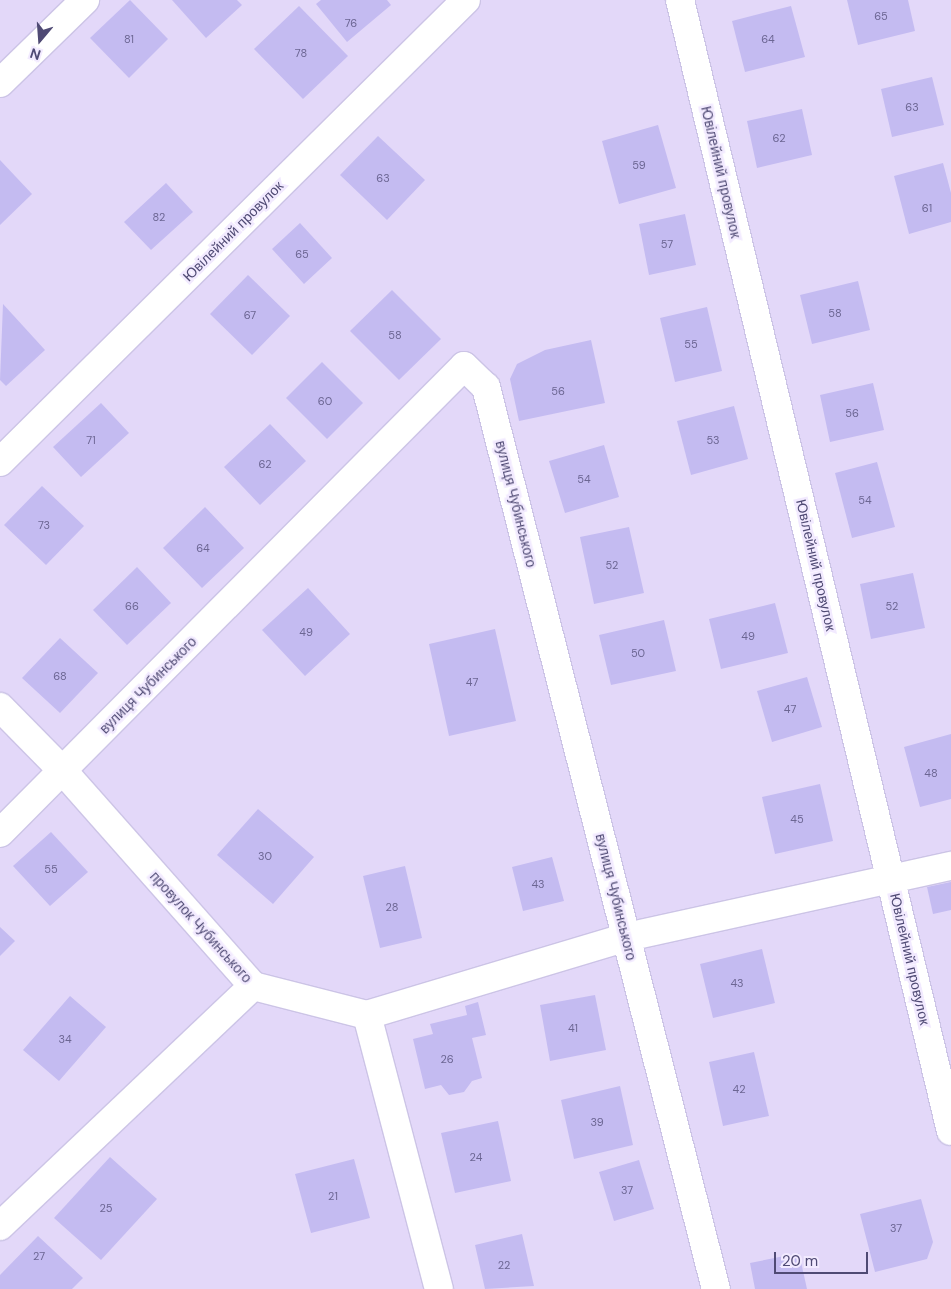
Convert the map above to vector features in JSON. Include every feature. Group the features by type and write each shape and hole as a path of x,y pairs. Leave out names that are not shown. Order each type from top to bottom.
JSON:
{"street":[{"path":"0,83 85,0"},
{"name":"Ювілейний провулок","path":"0,462 466,0"},
{"name":"Ювілейний провулок","path":"680,0 951,1131"},
{"name":"вулиця Чубинського","path":"0,833 464,366 486,387 716,1289"},
{"name":"провулок Чубинського","path":"0,707 63,771 253,986 367,1015"},
{"path":"439,1289 367,1015 627,938 891,881 951,866"},
{"path":"0,1226 253,986"}],"shaded area":[{"path":"0,0 951,0 951,1289 0,1289"}],"building":[{"path":"130,0 168,39 129,78 90,38"},
{"path":"172,0 237,0 242,5 206,38"},
{"path":"321,0 387,0 391,5 347,42 316,4"},
{"path":"847,0 908,0 915,31 858,45"},
{"path":"299,6 348,56 303,99 254,49"},
{"path":"791,6 805,57 745,72 732,21"},
{"path":"932,77 944,125 892,137 881,89"},
{"path":"802,109 812,155 757,168 747,121"},
{"path":"658,125 676,188 619,204 602,141"},
{"path":"378,136 425,180 387,220 340,175"},
{"path":"0,160 32,194 0,225"},
{"path":"943,163 951,193 951,222 909,234 894,176"},
{"path":"166,183 193,212 151,250 124,222"},
{"path":"685,214 696,265 649,275 639,224"},
{"path":"300,223 332,258 304,284 272,249"},
{"path":"248,275 290,316 252,355 210,314"},
{"path":"858,281 870,330 812,344 800,295"},
{"path":"392,290 441,339 399,380 350,331"},
{"path":"3,304 45,350 6,386 0,380"},
{"path":"707,307 722,371 675,382 660,318"},
{"path":"591,340 605,403 519,421 510,379 517,364 545,350"},
{"path":"322,362 363,403 327,439 286,398"},
{"path":"873,383 884,430 830,442 820,395"},
{"path":"101,403 129,433 81,477 53,447"},
{"path":"734,406 748,459 691,475 677,421"},
{"path":"270,424 306,461 260,505 224,467"},
{"path":"604,445 619,497 565,513 549,461"},
{"path":"877,462 895,527 852,538 835,473"},
{"path":"42,486 84,526 46,565 4,525"},
{"path":"205,507 244,548 202,588 163,548"},
{"path":"629,527 644,593 594,604 580,537"},
{"path":"137,567 171,603 127,645 93,610"},
{"path":"913,573 925,628 871,639 860,584"},
{"path":"308,588 350,634 305,676 262,630"},
{"path":"775,603 788,653 721,669 709,619"},
{"path":"664,620 676,671 611,685 599,635"},
{"path":"495,629 516,721 449,736 429,644"},
{"path":"60,638 98,673 60,713 22,678"},
{"path":"807,677 822,727 772,742 757,691"},
{"path":"951,734 951,799 920,807 904,747"},
{"path":"820,784 833,841 775,854 762,797"},
{"path":"258,809 314,857 273,904 217,855"},
{"path":"51,832 88,872 50,906 13,866"},
{"path":"552,857 564,901 523,911 512,867"},
{"path":"405,866 422,938 380,948 363,876"},
{"path":"951,882 951,910 933,914 927,887"},
{"path":"0,927 15,941 0,956"},
{"path":"762,949 775,1003 713,1018 700,964"},
{"path":"595,995 606,1050 550,1061 540,1005"},
{"path":"70,996 106,1027 59,1081 23,1050"},
{"path":"478,1002 486,1035 472,1038 482,1078 472,1081 464,1092 449,1095 441,1085 425,1089 413,1039 433,1034 430,1024 467,1015 465,1006"},
{"path":"754,1052 769,1116 723,1126 709,1062"},
{"path":"620,1086 633,1145 574,1159 561,1100"},
{"path":"498,1121 511,1181 455,1193 441,1133"},
{"path":"110,1157 157,1199 101,1260 54,1218"},
{"path":"354,1159 370,1218 311,1233 295,1174"},
{"path":"639,1160 654,1209 614,1221 599,1172"},
{"path":"921,1199 933,1242 927,1259 875,1272 860,1214"},
{"path":"522,1234 534,1286 485,1289 475,1245"},
{"path":"38,1236 83,1278 72,1289 0,1289 0,1275"},
{"path":"799,1253 807,1289 755,1289 750,1263"}]}
